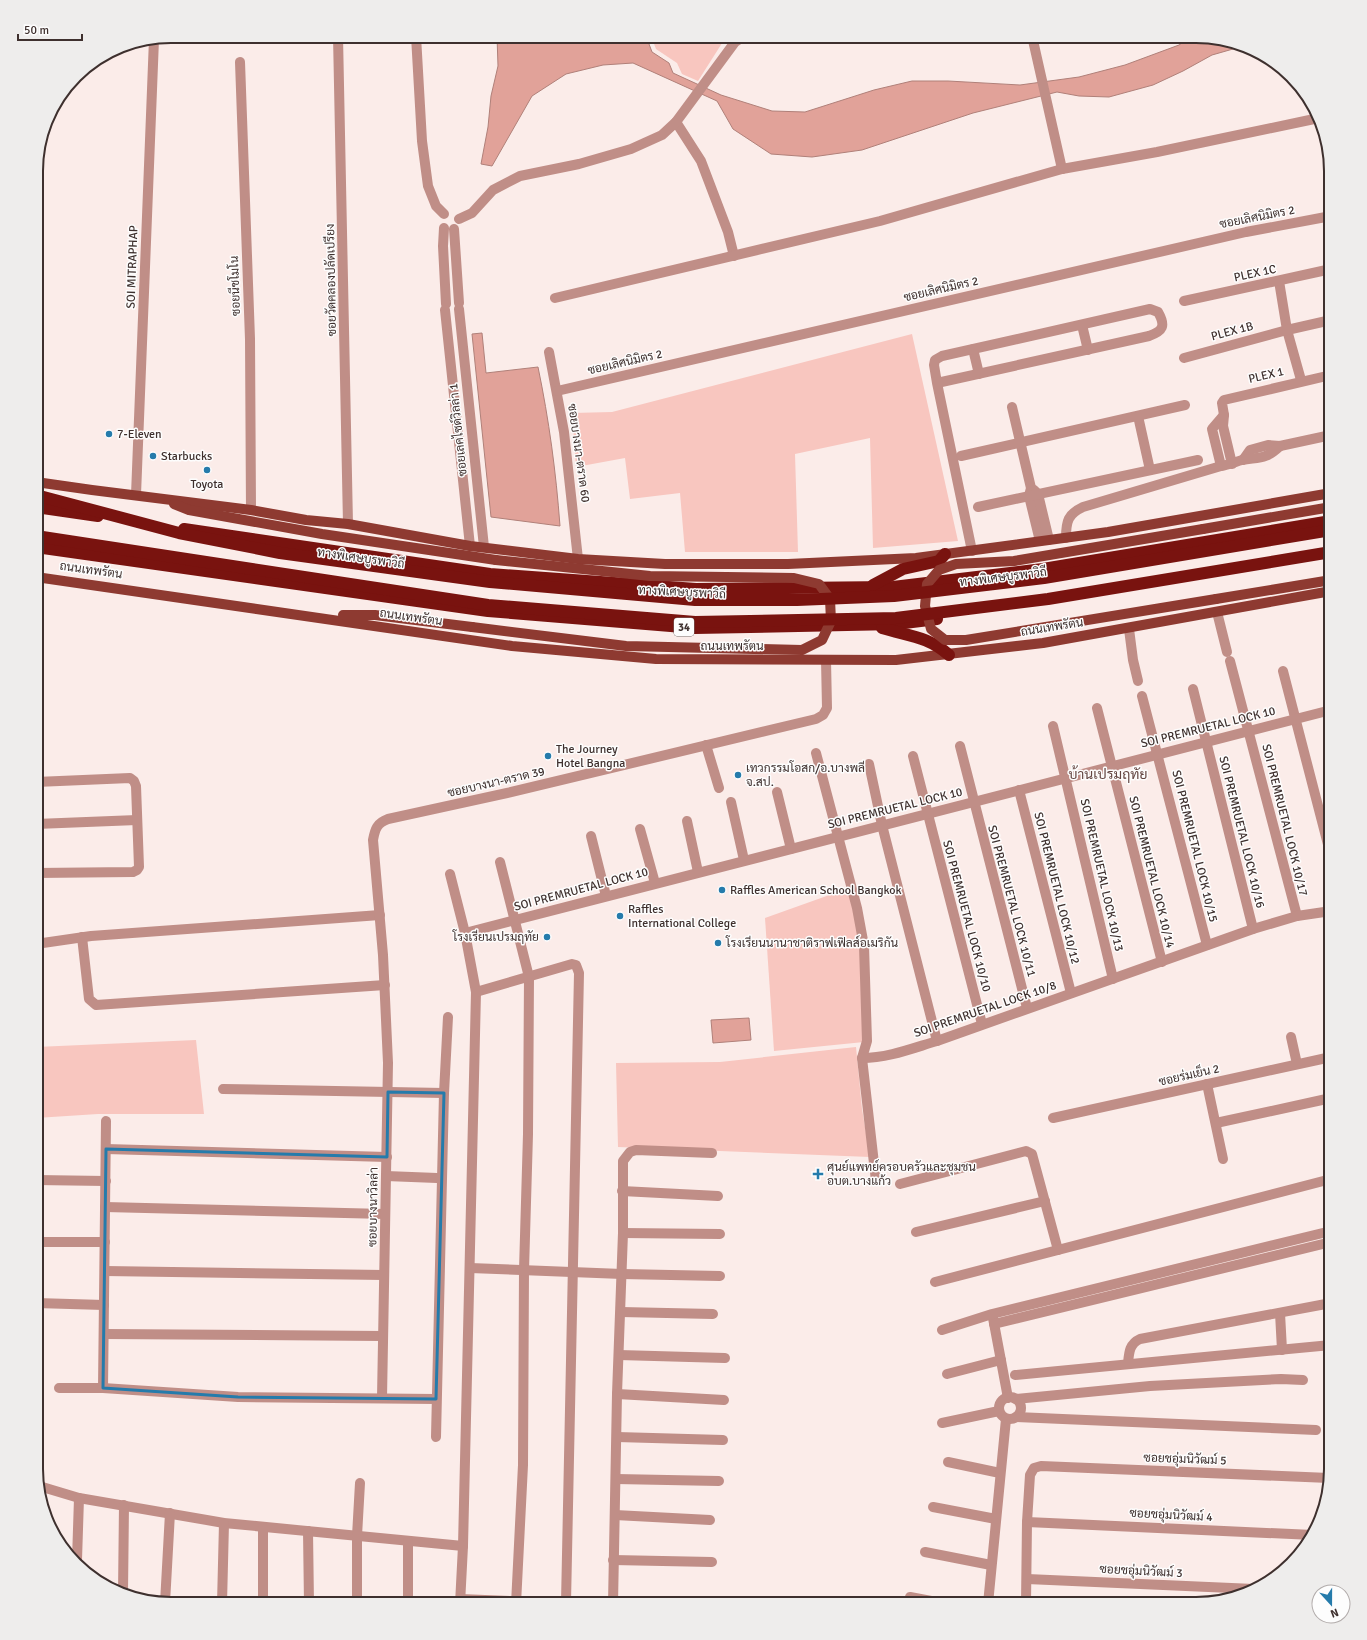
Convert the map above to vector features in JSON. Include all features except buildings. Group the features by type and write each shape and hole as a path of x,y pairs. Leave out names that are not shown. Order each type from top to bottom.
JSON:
{"highway":[{"path":"43,497 179,533 280,553 490,582 695,600 797,600 894,596 1044,578 1324,531"},
{"name":"ทางพิเศษบูรพาวิถี","path":"43,505 177,541 278,561 489,590 695,609 895,604 1046,586 1324,539"},
{"path":"43,508 490,574 696,589 893,586 1043,569 1324,523"},
{"path":"43,537 488,605 695,622 896,618 1048,599 1324,553"},
{"name":"ถนนเทพรัตน","path":"43,549 488,611 696,628 896,624 1048,604 1324,558"},
{"path":"868,587 885,580 903,569 938,561 945,554"},
{"path":"875,625 882,629 930,641 949,655"}],"main road":[{"path":"43,483 251,510 306,520 348,524 484,548 578,559 665,564 788,564 916,558 1108,532 1324,494"},
{"path":"156,498 189,510 322,534 496,560 650,576 794,578 819,584 830,599 832,621 822,640 802,650 626,646 375,615 309,615"},
{"path":"1324,508 1014,561 956,564 939,570 927,584 925,606 931,629 946,640 966,640 1324,581"},
{"name":"ถนนเทพรัตน","path":"43,578 309,615 512,646 656,659 896,660 949,655 1043,643 1129,629 1324,592"}],"street":[{"name":"ซอยวัดคลองปลัดเปรียง","path":"338,43 348,524"},
{"path":"416,43 422,141 428,186 436,206 444,214 449,212 455,214 459,219 472,213 493,190 520,176 578,164 631,149 662,135 676,122 709,79 734,43"},
{"path":"1033,43 1062,169"},
{"name":"SOI MITRAPHAP","path":"136,495 154,44"},
{"name":"ซอยนีชโมโน","path":"240,62 250,339 251,510"},
{"path":"555,298 894,218 1062,169 1157,152 1313,119"},
{"path":"676,122 701,161 728,232 734,256"},
{"name":"ซอยเลคไซด์วิลล่า 1","path":"444,214 441,219 441,224 449,229 458,227 459,219"},
{"name":"ซอยเลิศนิมิตร 2","path":"557,391 1238,234 1324,217"},
{"name":"ซอยเลคไซด์วิลล่า 1","path":"449,229 443,246 446,293 445,307 470,546"},
{"name":"ซอยเลคไซด์วิลล่า 1","path":"449,229 459,302 484,548"},
{"name":"PLEX 1C","path":"1184,302 1324,271"},
{"path":"1279,281 1287,330 1301,380"},
{"path":"446,293 459,302"},
{"path":"937,383 1158,333 1162,327 1162,319 1158,312 1150,309 942,356 936,360 934,365 937,383 972,551"},
{"name":"PLEX 1B","path":"1184,358 1324,322"},
{"path":"1082,325 1088,350"},
{"path":"973,349 978,374"},
{"name":"ซอยบางนา-ตราด 60","path":"549,352 564,432 578,559"},
{"name":"PLEX 1","path":"1224,415 1222,403 1226,398 1301,380 1324,376"},
{"path":"961,456 1185,405"},
{"path":"1012,408 1044,541"},
{"path":"1224,415 1223,426 1232,464"},
{"path":"1221,466 1212,429 1224,415"},
{"path":"1138,416 1150,470"},
{"path":"1066,538 1066,526 1068,519 1074,512 1083,507 1232,464 1243,460 1250,450 1259,453 1268,445 1280,446 1324,437"},
{"path":"978,507 1033,493 1198,460"},
{"name":"SOI PREMRUETAL LOCK 10/17","path":"1216,612 1249,730 1296,916"},
{"path":"1129,629 1133,660 1138,681"},
{"name":"ซอยบางนา-ตราด 39","path":"386,1016 380,915 373,840 377,824 382,821 507,793 816,719 823,715 827,708 826,660"},
{"path":"1283,671 1324,829"},
{"name":"SOI PREMRUETAL LOCK 10/16","path":"1193,688 1253,929"},
{"name":"SOI PREMRUETAL LOCK 10/15","path":"1142,696 1207,945"},
{"name":"SOI PREMRUETAL LOCK 10/14","path":"1097,708 1162,962"},
{"name":"SOI PREMRUETAL LOCK 10","path":"465,933 1324,712"},
{"name":"SOI PREMRUETAL LOCK 10/13","path":"1053,726 1113,979"},
{"path":"706,745 719,788"},
{"name":"SOI PREMRUETAL LOCK 10/11","path":"960,746 1027,1008"},
{"path":"816,753 857,908 864,946 868,1041 862,1058 876,1181"},
{"name":"SOI PREMRUETAL LOCK 10/10","path":"913,756 982,1024"},
{"path":"869,764 882,825 937,1041"},
{"path":"43,782 130,778 134,781 136,786 139,867 133,872 43,873"},
{"name":"SOI PREMRUETAL LOCK 10/12","path":"1019,790 1071,993"},
{"path":"777,792 790,849"},
{"path":"731,802 744,860"},
{"path":"43,824 137,820"},
{"path":"687,821 698,872"},
{"path":"640,829 655,884"},
{"path":"591,836 606,896"},
{"path":"500,862 529,977 528,1134 524,1270 523,1465 516,1597"},
{"path":"450,874 465,933 476,992 463,1546 460,1597"},
{"name":"SOI PREMRUETAL LOCK 10/8","path":"862,1058 874,1058 892,1054 937,1041 1253,929 1296,916 1324,912"},
{"path":"43,943 82,937 380,915"},
{"path":"82,937 89,1000 96,1005 385,985"},
{"path":"476,992 572,964 576,966 579,973 566,1597"},
{"name":"ซอยบางนาวิลล่า","path":"382,1398 388,1092 386,1016"},
{"path":"436,1437 444,1093 448,1017"},
{"path":"1291,1037 1297,1064"},
{"name":"ซอยร่มเย็น 2","path":"1053,1118 1324,1058"},
{"path":"1207,1084 1222,1159"},
{"path":"223,1089 444,1093"},
{"path":"1216,1123 1324,1100"},
{"path":"103,1388 106,1121"},
{"path":"106,1149 387,1157"},
{"path":"613,1597 617,1394 623,1233 622,1191 624,1161 630,1152 636,1150 712,1153"},
{"path":"900,1184 1026,1151 1032,1154 1058,1250"},
{"path":"386,1176 437,1178"},
{"path":"43,1180 106,1181"},
{"path":"935,1282 1324,1181"},
{"path":"622,1191 718,1196"},
{"path":"916,1232 1045,1201"},
{"path":"105,1207 386,1214"},
{"path":"623,1233 720,1234"},
{"path":"993,1319 1102,1287 1324,1233"},
{"path":"1288,1241 1291,1252"},
{"path":"43,1242 105,1242"},
{"path":"942,1330 1104,1298 1324,1244"},
{"path":"1196,1264 1198,1274"},
{"path":"470,1268 720,1276"},
{"path":"105,1271 384,1275"},
{"path":"1102,1287 1104,1298"},
{"path":"43,1303 104,1305"},
{"path":"1128,1364 1130,1346 1135,1341 1140,1339 1324,1304"},
{"path":"621,1312 713,1314"},
{"path":"1280,1313 1282,1350"},
{"path":"993,1319 1001,1360 1012,1398 1020,1404 1021,1408 1020,1411 1007,1415"},
{"path":"104,1334 383,1336"},
{"path":"1015,1375 1324,1346"},
{"path":"619,1355 725,1358"},
{"path":"947,1374 1001,1360"},
{"path":"1007,1415 999,1407 1002,1401 1012,1398 1150,1386 1281,1379 1304,1380"},
{"path":"60,1388 103,1388 238,1397 436,1399"},
{"path":"617,1394 724,1400"},
{"path":"989,1597 1007,1415"},
{"path":"942,1423 1007,1415 1316,1430"},
{"path":"617,1437 722,1440"},
{"path":"948,1462 1000,1473"},
{"name":"ซอยชอุ่มนิวัฒม์ 5","path":"1027,1522 1030,1475 1034,1468 1041,1466 1323,1478"},
{"path":"616,1479 719,1481"},
{"path":"357,1597 357,1536 360,1482"},
{"path":"44,1488 79,1498 224,1523 463,1546"},
{"path":"77,1555 79,1498"},
{"path":"123,1587 124,1505"},
{"path":"933,1507 996,1519"},
{"path":"165,1597 170,1513"},
{"path":"615,1515 710,1520"},
{"path":"1026,1597 1027,1522"},
{"name":"ซอยชอุ่มนิวัฒม์ 4","path":"1027,1522 1305,1535"},
{"path":"222,1597 224,1523"},
{"path":"263,1527 263,1597"},
{"path":"308,1531 309,1597"},
{"path":"408,1541 408,1597"},
{"path":"925,1552 991,1565"},
{"path":"613,1560 712,1562"},
{"name":"ซอยชอุ่มนิวัฒม์ 3","path":"1027,1579 1239,1589"}],"highlighted area":[{"path":"388,1092 444,1093 436,1399 238,1397 103,1388 106,1149 387,1157"}],"shaded area":[{"path":"497,43 649,43 652,52 669,63 673,73 721,95 772,111 805,112 874,90 912,81 948,81 1020,85 1079,77 1125,65 1182,43 1204,43 1221,45 1234,49 1212,55 1153,85 1109,97 1079,96 1057,92 973,113 862,150 812,157 771,154 733,129 717,101 633,63 603,65 566,74 532,96 492,166 481,164 488,127 491,96 498,66"},
{"path":"654,43 722,43 698,81 682,74 677,63 656,49"},
{"path":"482,333 486,373 538,367 552,446 560,526 491,517 472,334"},
{"path":"912,334 958,541 873,548 870,438 795,454 798,552 685,552 680,493 630,499 625,458 576,467 572,413 612,412"},
{"path":"849,888 860,925 864,1042 774,1051 765,918"},
{"path":"749,1018 751,1040 713,1043 711,1020"},
{"path":"196,1040 204,1114 98,1114 43,1118 43,1047"},
{"path":"856,1047 862,1109 870,1157 618,1147 616,1063 720,1062"}],"place":[{"name":"7-Eleven","path":"109,434"},
{"name":"Starbucks","path":"153,456"},
{"name":"Toyota","path":"207,470"},
{"name":"The Journey Hotel Bangna","path":"548,756"},
{"name":"เทวกรรมโอสก/อ.บางพลี จ.สป.","path":"738,775"},
{"name":"Raffles American School Bangkok","path":"722,890"},
{"name":"Raffles International College","path":"620,916"},
{"name":"โรงเรียนเปรมฤทัย","path":"547,937"},
{"name":"โรงเรียนนานาชาติราฟเฟิลส์อเมริกัน","path":"718,943"},
{"name":"ศุนย์แพทย์ครอบครัวและชุมชน อบต.บางแก้ว","path":"818,1174"}],"district":[{"name":"บ้านเปรมฤทัย","path":"1108,774"}]}
